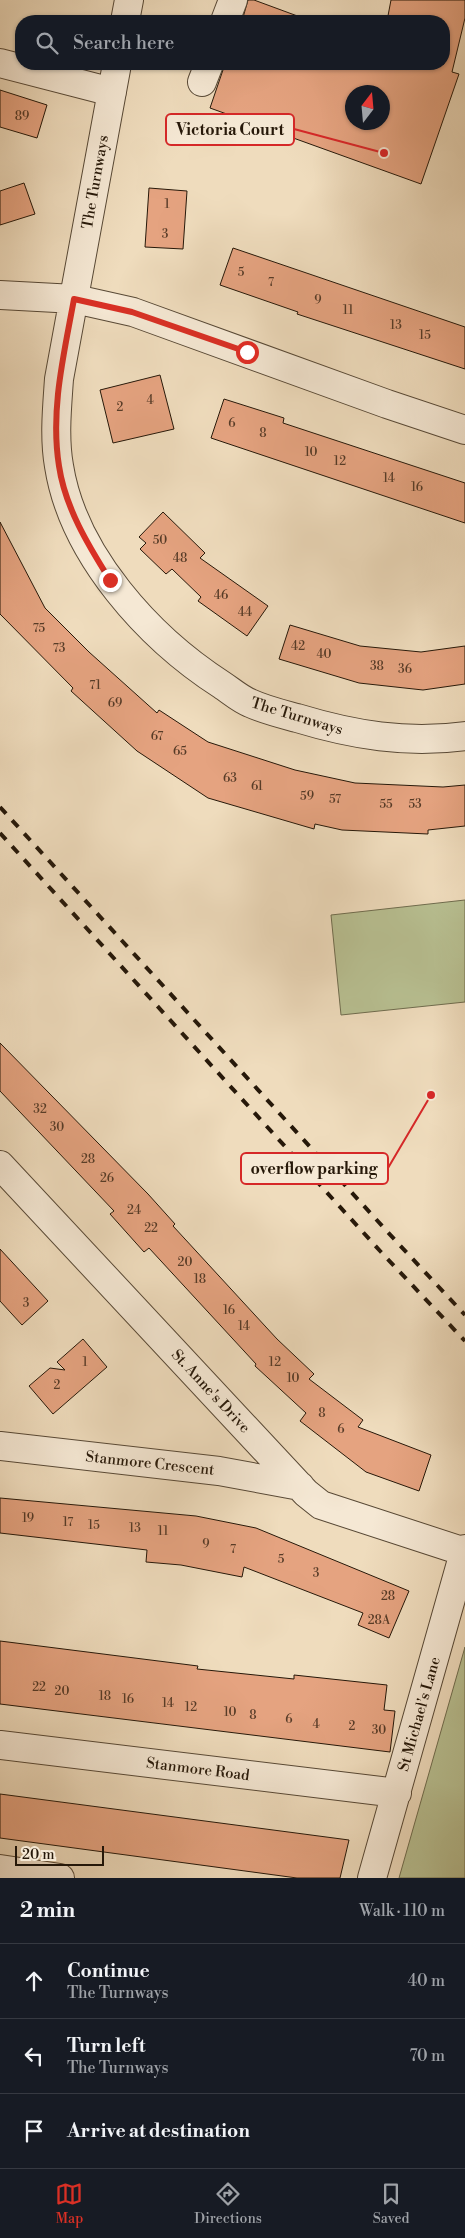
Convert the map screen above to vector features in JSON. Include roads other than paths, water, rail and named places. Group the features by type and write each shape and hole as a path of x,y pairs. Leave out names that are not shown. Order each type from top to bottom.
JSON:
{"street":[{"path":"126,15 129,0"},
{"path":"227,15 232,0"},
{"path":"0,63 15,67"},
{"path":"27,70 112,92"},
{"name":"The Turnways","path":"116,70 59,379 56,422 59,466 72,511 90,549 110,580 134,610 186,660 250,703 340,731 378,737 432,741 465,736"},
{"path":"0,295 74,299 132,312 387,404 465,430"},
{"name":"St. Anne's Drive","path":"0,1165 300,1486 321,1505 465,1551"},
{"name":"Stanmore Crescent","path":"0,1446 219,1471 300,1486"},
{"name":"St Michael's Lane","path":"372,1878 465,1551"},
{"name":"Stanmore Road","path":"0,1745 396,1793"},
{"path":"0,1869 60,1878"}],"railway":[{"path":"0,807 465,1315"},
{"path":"0,833 381,1252 465,1341"}],"place":[{"name":"Victoria Court","path":"384,153"},
{"name":"overflow parking","path":"431,1095"}]}
